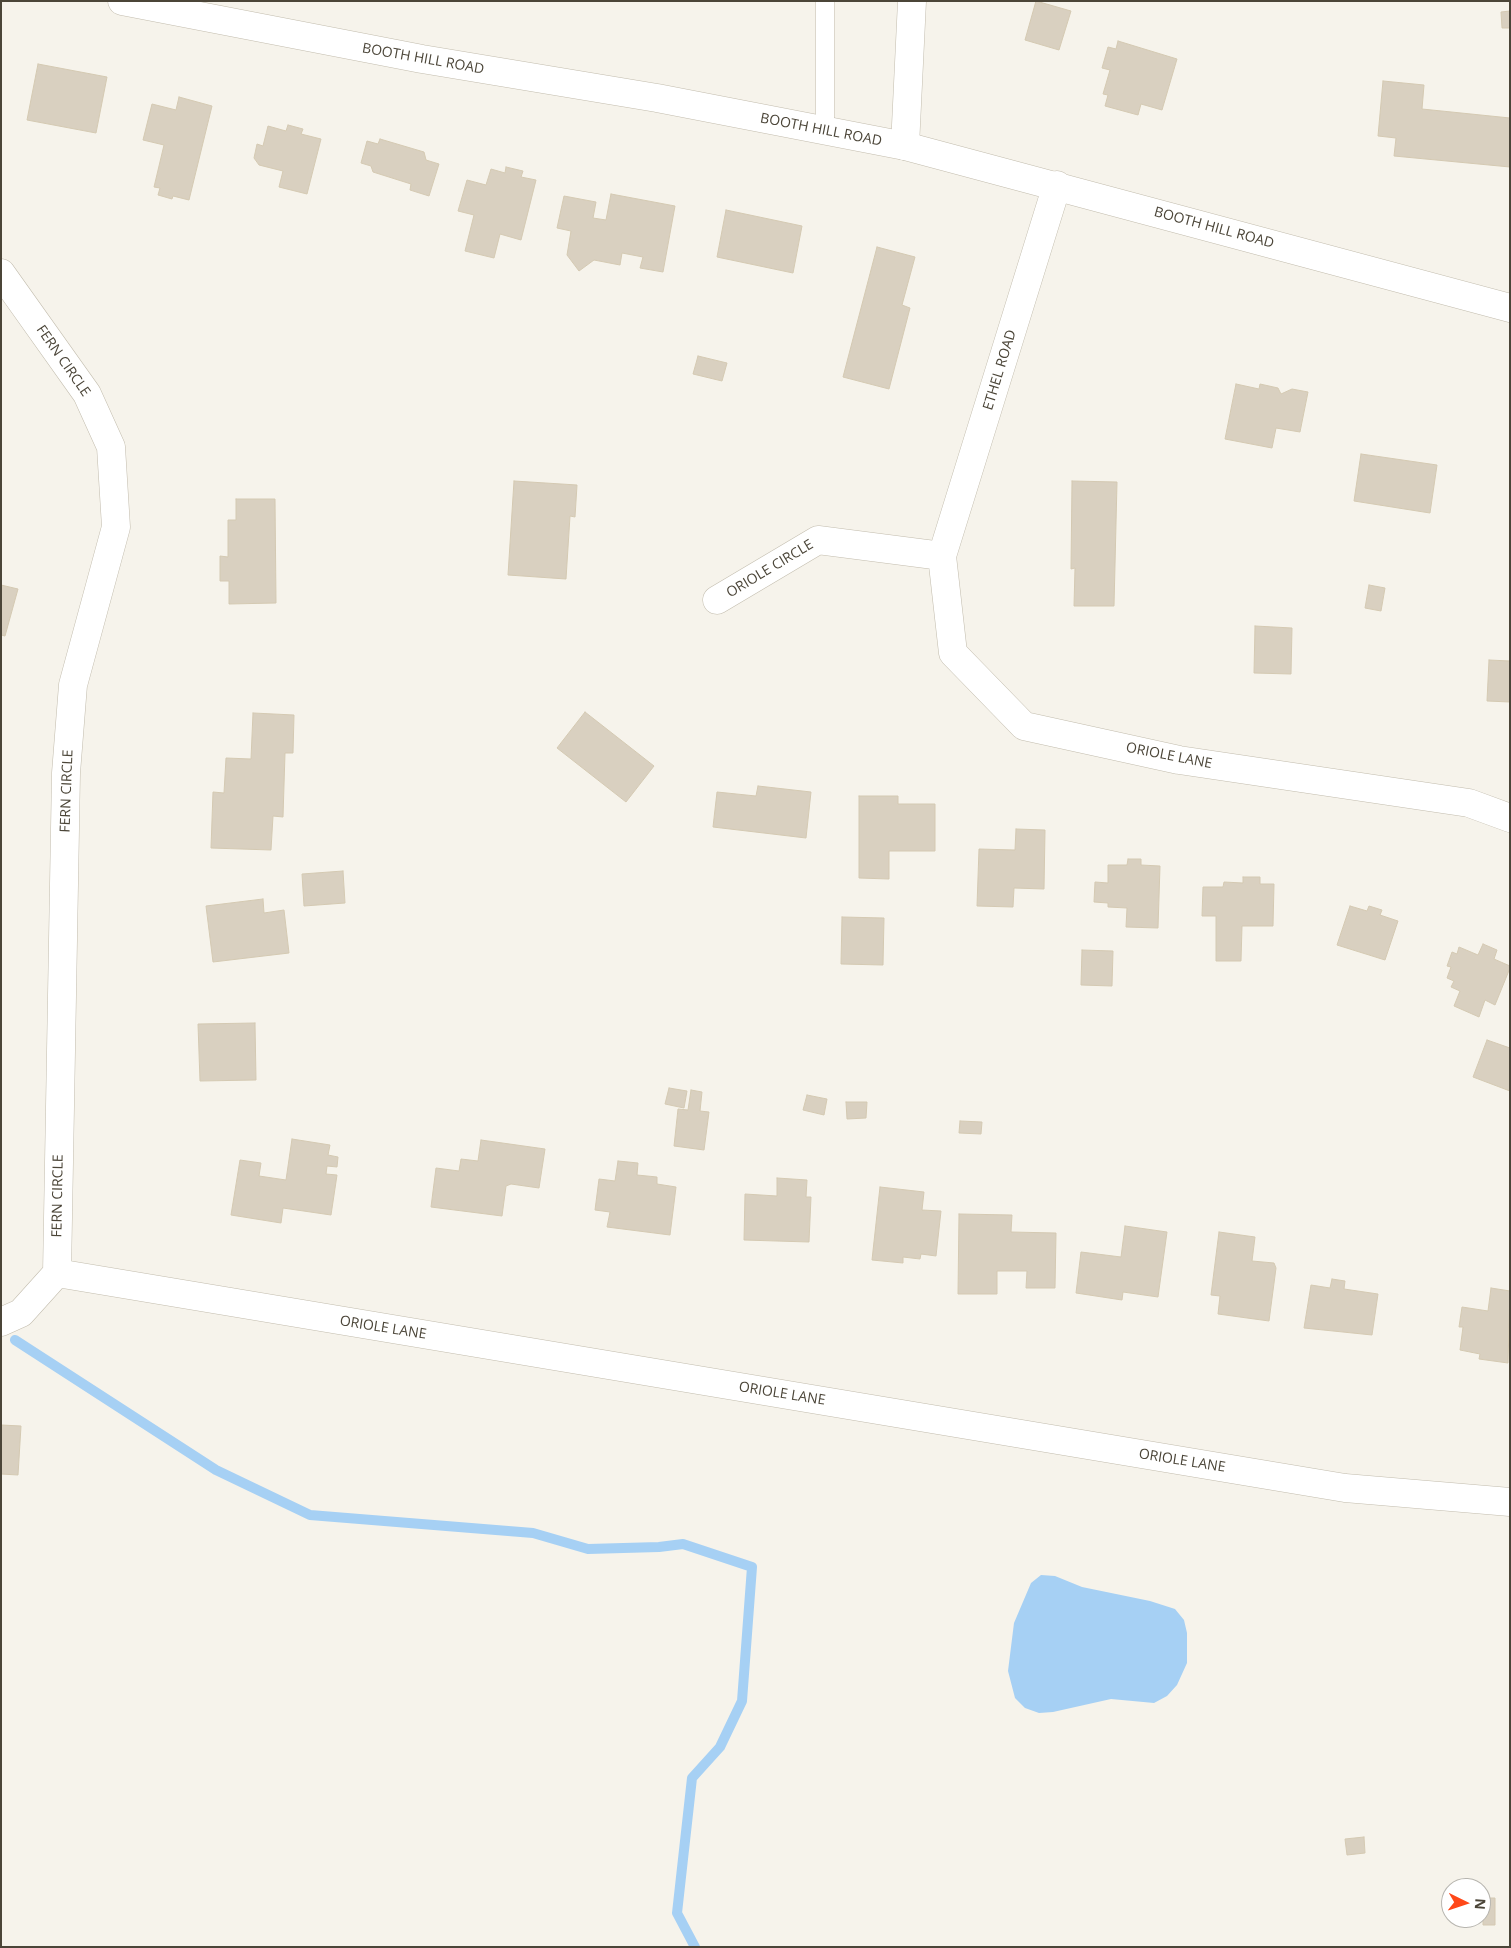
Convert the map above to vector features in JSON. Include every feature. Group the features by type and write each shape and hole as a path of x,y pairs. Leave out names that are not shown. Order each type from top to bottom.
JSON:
{"street":[{"name":"BOOTH HILL ROAD","path":"122,1 422,60 657,98 905,146 1057,185 1510,308"},
{"path":"905,146 912,1"},
{"name":"ETHEL ROAD","path":"942,556 1057,185"},
{"name":"FERN CIRCLE","path":"1,273 87,394 111,446 116,527 73,685 66,773 57,1274"},
{"name":"ORIOLE CIRCLE","path":"717,600 818,540 942,556"},
{"name":"ORIOLE LANE","path":"942,556 953,653 1024,726 1179,760 1469,803 1510,818"},
{"path":"1,1322 20,1313 57,1274"},
{"name":"ORIOLE LANE","path":"57,1274 1345,1488 1510,1502"}],"lane":[{"path":"825,1 825,130"}],"water":[{"path":"1041,1575 1055,1576 1082,1587 1150,1601 1175,1609 1184,1620 1187,1633 1187,1663 1177,1685 1167,1696 1154,1703 1111,1699 1053,1712 1039,1713 1025,1708 1015,1698 1008,1671 1014,1623 1031,1583"}],"building":[{"path":"1036,1 1071,11 1059,50 1025,40"},
{"path":"1510,11 1510,28 1502,28 1501,12"},
{"path":"1118,41 1177,59 1162,110 1141,104 1138,115 1105,106 1108,95 1103,94 1110,70 1102,68 1108,47 1116,49"},
{"path":"38,64 107,77 96,133 27,120"},
{"path":"1383,81 1424,85 1422,109 1510,118 1510,167 1394,156 1396,138 1378,136"},
{"path":"179,97 212,106 189,200 173,196 172,199 158,195 160,188 154,187 164,145 143,140 152,104 176,110"},
{"path":"288,125 303,129 301,134 321,139 307,194 279,187 283,171 259,165 254,158 257,144 263,146 268,126 286,131"},
{"path":"380,139 424,152 426,160 439,164 429,196 410,190 411,184 373,172 371,166 361,163 367,141 378,144"},
{"path":"506,167 523,171 521,177 536,180 521,240 500,234 494,258 465,251 474,215 458,211 467,180 486,185 491,169 505,173"},
{"path":"611,194 675,206 663,272 640,268 643,257 622,253 620,265 594,260 579,271 567,255 571,231 557,228 564,196 596,202 593,218 606,220"},
{"path":"726,210 802,226 793,273 717,257"},
{"path":"877,247 915,257 902,305 910,308 889,389 843,377"},
{"path":"698,356 727,363 722,381 693,374"},
{"path":"1236,384 1259,389 1260,384 1278,388 1281,394 1292,389 1308,392 1300,432 1276,428 1272,448 1225,439"},
{"path":"1361,454 1437,465 1430,513 1354,501"},
{"path":"514,481 577,485 575,517 570,516 566,579 508,575"},
{"path":"1072,481 1117,482 1114,606 1074,606 1075,568 1071,569"},
{"path":"236,499 275,499 276,603 229,604 229,581 220,581 220,556 228,557 228,520 236,520"},
{"path":"1,585 18,589 5,636 1,635"},
{"path":"1369,585 1385,588 1381,611 1365,608"},
{"path":"1255,626 1292,628 1291,674 1254,673"},
{"path":"1489,660 1510,661 1510,702 1487,701"},
{"path":"585,712 654,766 626,802 557,748"},
{"path":"253,713 294,715 293,753 285,753 283,817 273,816 271,850 211,848 213,792 224,793 226,758 251,759"},
{"path":"758,786 811,792 806,838 713,827 717,792 756,796"},
{"path":"859,796 898,796 898,804 935,804 935,851 889,851 889,879 859,878"},
{"path":"1016,829 1045,830 1044,889 1014,888 1013,907 977,906 979,849 1015,850"},
{"path":"1128,859 1141,859 1141,865 1160,866 1158,928 1126,927 1127,908 1108,907 1108,903 1094,902 1095,882 1108,883 1108,865 1127,865"},
{"path":"343,871 345,903 304,906 302,874"},
{"path":"1243,877 1260,877 1260,884 1274,884 1273,926 1242,926 1241,961 1216,961 1216,916 1202,916 1203,887 1223,887 1224,882 1243,883"},
{"path":"263,899 264,913 284,910 289,953 213,962 206,906"},
{"path":"1350,906 1367,911 1369,906 1382,910 1380,915 1398,921 1385,960 1337,945"},
{"path":"842,917 884,918 883,965 841,964"},
{"path":"1483,944 1497,950 1494,959 1510,966 1510,968 1495,1005 1485,1000 1479,1017 1454,1006 1460,991 1451,987 1454,981 1447,978 1451,967 1447,966 1452,952 1457,954 1459,947 1478,955"},
{"path":"1082,950 1113,951 1112,986 1081,985"},
{"path":"255,1023 256,1080 200,1081 198,1024"},
{"path":"1487,1040 1510,1048 1510,1091 1473,1077"},
{"path":"669,1088 687,1091 684,1108 665,1104"},
{"path":"691,1090 702,1092 700,1111 709,1112 704,1150 674,1146 678,1109 688,1110"},
{"path":"807,1095 827,1099 824,1115 803,1110"},
{"path":"846,1102 867,1102 866,1118 847,1119"},
{"path":"960,1121 982,1122 981,1134 959,1133"},
{"path":"292,1139 330,1145 328,1155 338,1157 337,1167 327,1166 326,1174 337,1175 331,1215 283,1208 281,1223 231,1215 240,1160 261,1163 259,1176 286,1180"},
{"path":"481,1140 545,1149 539,1188 511,1184 506,1186 502,1216 431,1207 436,1168 459,1171 461,1159 478,1161"},
{"path":"618,1161 638,1163 637,1175 657,1177 657,1184 676,1187 670,1235 607,1227 610,1212 595,1210 599,1179 615,1181"},
{"path":"777,1178 807,1180 806,1197 811,1197 809,1242 744,1240 745,1194 777,1196"},
{"path":"880,1187 924,1192 922,1210 941,1211 936,1256 921,1254 920,1259 903,1257 903,1263 872,1260"},
{"path":"959,1214 1012,1215 1011,1232 1056,1233 1055,1288 1026,1288 1027,1271 997,1271 997,1294 958,1294"},
{"path":"1125,1226 1167,1232 1158,1297 1123,1292 1122,1300 1076,1293 1081,1252 1121,1257"},
{"path":"1219,1232 1255,1237 1252,1261 1274,1263 1276,1268 1269,1321 1218,1314 1220,1296 1211,1295"},
{"path":"1332,1279 1345,1281 1344,1289 1378,1294 1372,1335 1304,1328 1311,1285 1330,1288"},
{"path":"1491,1288 1510,1291 1508,1363 1479,1359 1480,1354 1460,1350 1463,1327 1459,1327 1462,1307 1488,1311"},
{"path":"1,1425 21,1426 18,1475 1,1474"},
{"path":"1364,1837 1365,1853 1347,1855 1345,1839"},
{"path":"1491,1898 1495,1898 1495,1925 1491,1925"}],"waterway":[{"path":"15,1340 216,1470 310,1515 533,1533 588,1549 659,1547 683,1544 752,1567 742,1701 720,1747 692,1778 677,1913 695,1947"}]}
